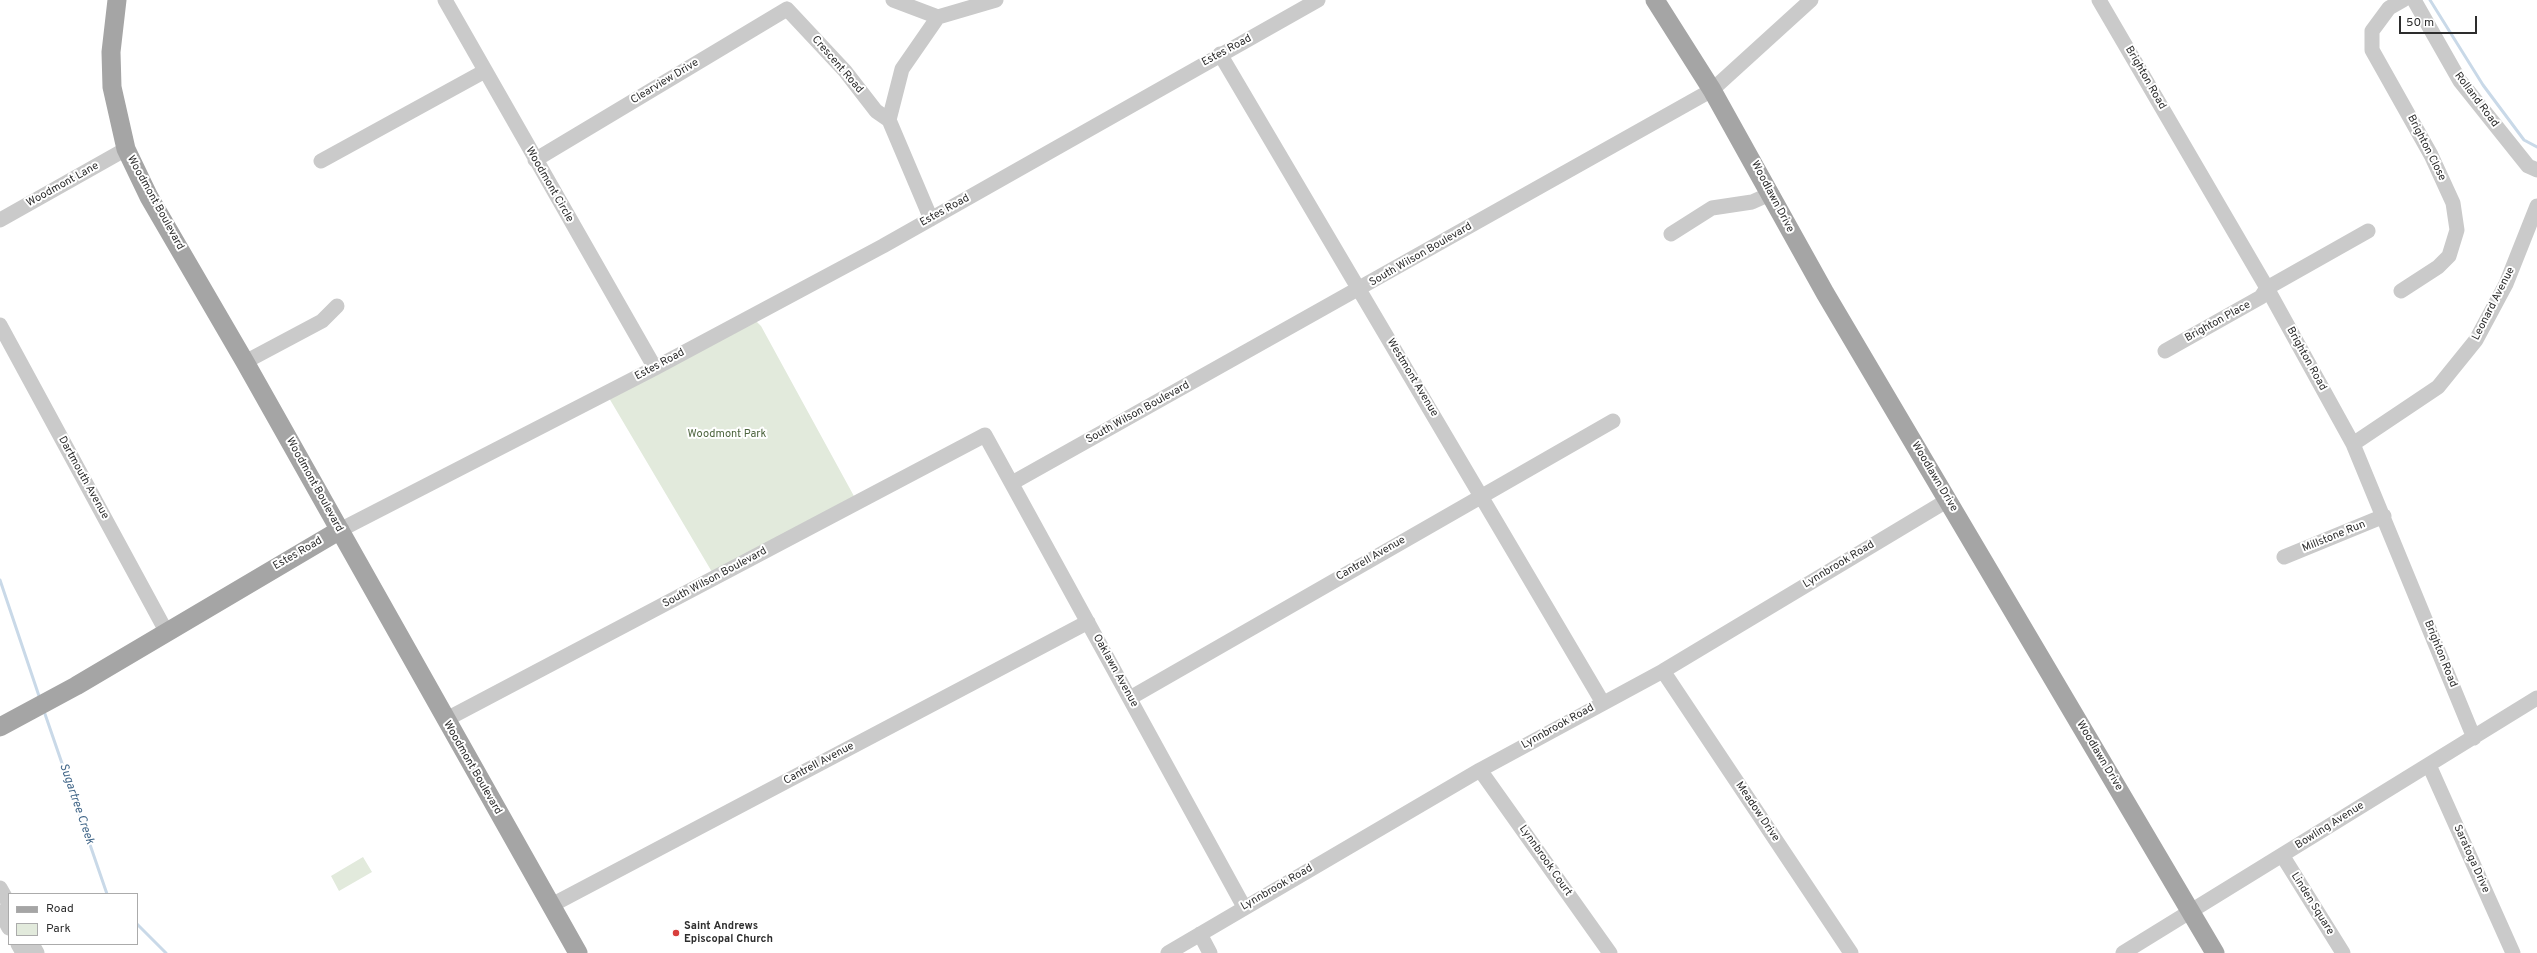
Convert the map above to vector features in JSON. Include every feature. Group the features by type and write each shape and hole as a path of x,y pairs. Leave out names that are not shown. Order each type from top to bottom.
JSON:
{"main road":[{"name":"Woodmont Boulevard","path":"117,0 112,27 112,87 126,149 149,197 245,362 445,720 578,953"},
{"name":"Woodlawn Drive","path":"1655,0 1712,90 1825,293 2215,953"},
{"name":"Estes Road","path":"0,727 76,686 166,631 340,530"}],"street":[{"name":"Woodmont Circle","path":"445,0 655,368"},
{"path":"893,0 938,17 996,0"},
{"name":"Estes Road","path":"340,530 655,368 931,219 1220,54 1318,0"},
{"name":"South Wilson Boulevard","path":"1012,483 1359,290 1712,90 1811,0"},
{"name":"Brighton Road","path":"2100,0 2267,288 2353,444 2384,516 2474,738"},
{"name":"Brighton Close","path":"2401,291 2438,267 2448,256 2457,230 2453,203 2431,155 2372,50 2372,32 2389,8 2403,0"},
{"name":"Rolland Road","path":"2414,0 2460,81 2528,166 2537,170"},
{"name":"Crescent Road","path":"787,5 845,71 876,111 889,120 931,219"},
{"name":"Clearview Drive","path":"535,160 787,5"},
{"path":"889,120 902,69 938,17"},
{"name":"Westmont Avenue","path":"1220,54 1603,703"},
{"path":"321,161 485,71"},
{"name":"Woodmont Lane","path":"0,220 126,149"},
{"path":"1671,234 1712,208 1752,202 1770,194"},
{"name":"Leonard Avenue","path":"2353,444 2438,387 2475,342 2506,284 2537,206"},
{"name":"Brighton Place","path":"2165,351 2261,297 2267,288 2368,231"},
{"path":"245,362 322,321 337,306"},
{"name":"Dartmouth Avenue","path":"0,325 166,631"},
{"name":"Cantrell Avenue","path":"1130,698 1613,421"},
{"name":"South Wilson Boulevard","path":"445,720 986,435"},
{"name":"Oaklawn Avenue","path":"986,435 1244,907"},
{"name":"Lynnbrook Road","path":"1168,953 1244,907 1480,770 1663,671 1948,500"},
{"name":"Millstone Run","path":"2284,557 2384,516"},
{"name":"Cantrell Avenue","path":"550,906 1088,622"},
{"name":"Meadow Drive","path":"1663,671 1851,953"},
{"name":"Bowling Avenue","path":"2123,953 2537,698"},
{"name":"Saratoga Drive","path":"2429,765 2514,953"},
{"name":"Lynnbrook Court","path":"1480,770 1610,953"},
{"name":"Linden Square","path":"2282,855 2343,953"},
{"path":"0,888 8,902"},
{"path":"1200,934 1210,953"}],"green space":[{"name":"Woodmont Park","path":"755,320 761,326 855,498 712,572 609,398"},
{"path":"363,857 372,872 339,891 331,876"}],"waterway":[{"path":"2430,0 2483,85 2524,140 2537,147"},
{"path":"0,580 39,696"},
{"name":"Sugartree Creek","path":"45,714 107,893"},
{"name":"Sugartree Creek","path":"138,925 166,953"}],"place":[{"name":"Saint Andrews Episcopal Church","path":"676,933"}]}
